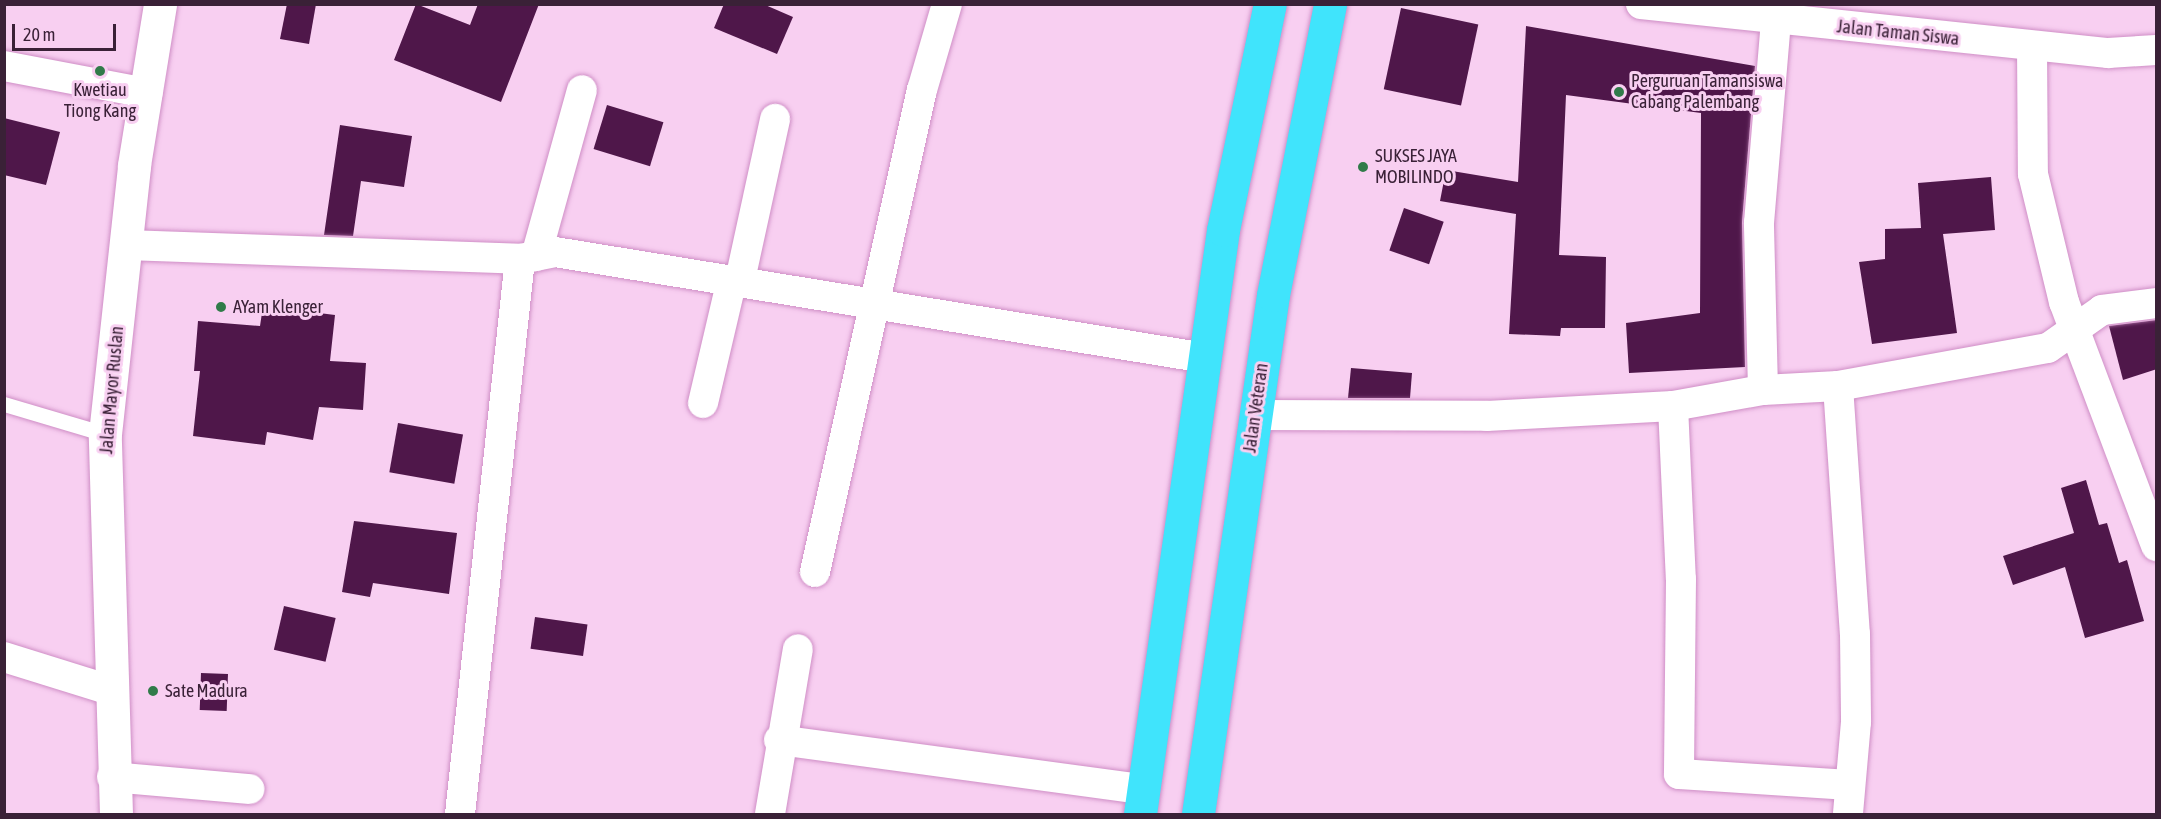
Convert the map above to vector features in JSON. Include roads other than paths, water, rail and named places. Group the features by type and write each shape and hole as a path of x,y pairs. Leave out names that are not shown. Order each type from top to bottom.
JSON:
{"highway":[{"path":"1141,802 1223,230 1270,4"},
{"name":"Jalan Veteran","path":"1198,814 1273,296 1330,4"}],"street":[{"name":"Jalan Mayor Ruslan","path":"116,814 112,777 105,434 126,245 160,4"},
{"path":"815,572 878,304 922,90 947,4"},
{"name":"Jalan Taman Siswa","path":"1641,4 1732,11 1776,21 2108,54 2157,50"},
{"path":"1763,390 1759,223 1776,21"},
{"path":"2032,46 2032,174 2074,333 2157,546"},
{"path":"4,66 147,93"},
{"path":"460,814 528,258 582,90"},
{"path":"703,403 776,119"},
{"path":"126,245 528,258 555,252 1205,358"},
{"path":"1255,415 1487,416 1673,406 1763,390 1838,386 2021,355 2048,348 2074,333 2102,310 2157,303"},
{"path":"1838,386 1855,634 1848,814"},
{"path":"1673,406 1681,579 1678,774 1850,785"},
{"path":"770,814 779,740 798,649"},
{"path":"4,657 110,690"},
{"path":"779,740 1141,802"},
{"path":"112,777 249,789"}],"lane":[{"path":"4,404 105,434"}],"place":[{"name":"Kwetiau Tiong Kang","path":"100,71"},
{"name":"Perguruan Tamansiswa Cabang Palembang","path":"1619,92"},
{"name":"SUKSES JAYA MOBILINDO","path":"1363,167"},
{"name":"AYam Klenger","path":"221,307"},
{"name":"Sate Madura","path":"153,691"}]}
